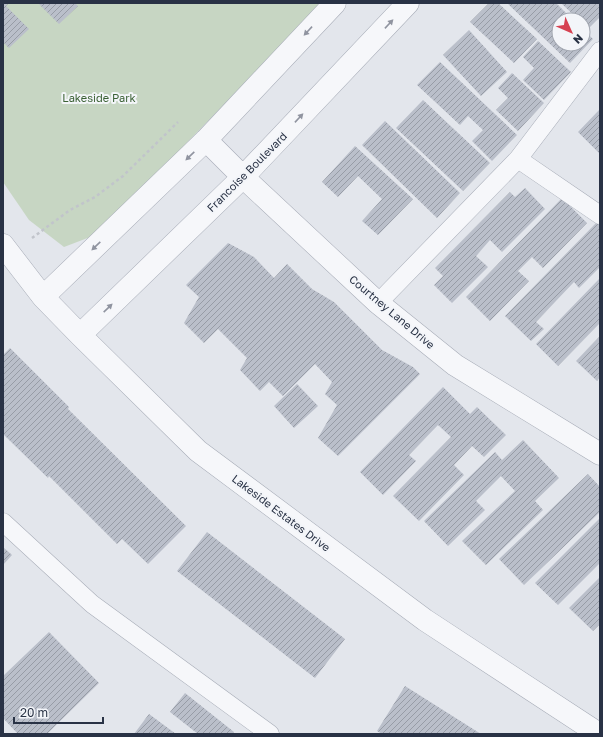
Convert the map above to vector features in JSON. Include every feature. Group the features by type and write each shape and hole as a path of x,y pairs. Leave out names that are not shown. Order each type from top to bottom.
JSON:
{"street":[{"path":"43,297 206,140 335,3"},
{"name":"Francoise Boulevard","path":"80,335 243,177 408,3"},
{"name":"Courtney Lane Drive","path":"206,140 243,177 378,303 455,365 600,454"},
{"name":"Lakeside Estates Drive","path":"7,250 43,297 198,451 425,620 599,734"}],"lane":[{"path":"378,303 518,159 600,51"},
{"path":"518,159 600,215"},
{"path":"3,522 92,604 270,734"}],"path":[{"path":"7,250 70,210 95,197 123,176 178,122"}],"green space":[{"name":"Lakeside Park","path":"3,3 323,3 98,234 64,247 29,220 3,182"}],"building":[{"path":"3,3 9,3 6,6 29,29 9,48 3,42"},
{"path":"38,3 75,3 78,6 59,24"},
{"path":"489,3 498,3 537,39 514,63 470,22"},
{"path":"507,3 556,3 565,12 551,12 551,45"},
{"path":"600,3 600,17 591,26 591,12 570,12 562,4"},
{"path":"469,30 507,72 481,96 443,55"},
{"path":"538,41 571,72 544,100 523,80 534,68 523,57"},
{"path":"558,52 581,52 570,63"},
{"path":"440,62 517,135 492,161 472,141 483,130 468,116 460,125 417,85"},
{"path":"512,73 544,103 518,131 496,110 508,98 498,88"},
{"path":"423,100 490,163 463,191 396,128"},
{"path":"600,109 600,154 578,132"},
{"path":"385,121 460,193 437,218 362,145"},
{"path":"355,146 413,199 378,235 362,221 382,199 358,176 338,197 322,182"},
{"path":"525,188 545,209 502,252 490,240 476,256 488,267 452,303 434,285 443,276 435,268 510,192 515,197"},
{"path":"562,198 587,223 543,268 532,257 518,271 529,281 490,321 466,297"},
{"path":"597,222 600,224 600,267 579,288 574,282 536,322 544,329 531,341 505,316"},
{"path":"228,243 254,257 274,278 287,264 312,289 334,302 382,350 413,367 420,374 338,456 318,438 337,405 325,394 332,382 315,364 283,396 269,382 260,391 240,370 247,358 218,329 204,343 184,323 199,297 186,285"},
{"path":"600,278 600,323 558,366 536,344"},
{"path":"600,336 600,377 597,381 576,361"},
{"path":"10,348 69,407 68,409 186,526 148,564 122,539 117,544 49,476 48,478 3,434 3,355"},
{"path":"297,384 318,406 294,428 274,406"},
{"path":"443,387 470,414 477,407 506,435 484,457 472,446 454,465 464,475 419,521 393,496 451,437 438,425 409,455 416,461 383,495 360,472"},
{"path":"523,440 559,478 535,501 543,510 486,565 462,541 515,491 501,476 476,501 485,510 448,546 424,521 495,452 502,460"},
{"path":"588,474 600,487 600,512 524,585 499,559"},
{"path":"600,518 600,563 558,605 535,583"},
{"path":"207,532 345,639 315,678 177,571"},
{"path":"3,547 12,555 3,565"},
{"path":"600,577 600,624 593,631 569,608"},
{"path":"49,632 99,683 47,734 18,734 3,718 3,676"},
{"path":"405,686 481,734 382,734 377,731"},
{"path":"185,693 234,732 232,734 198,734 170,712"},
{"path":"149,714 176,734 134,734"}]}
